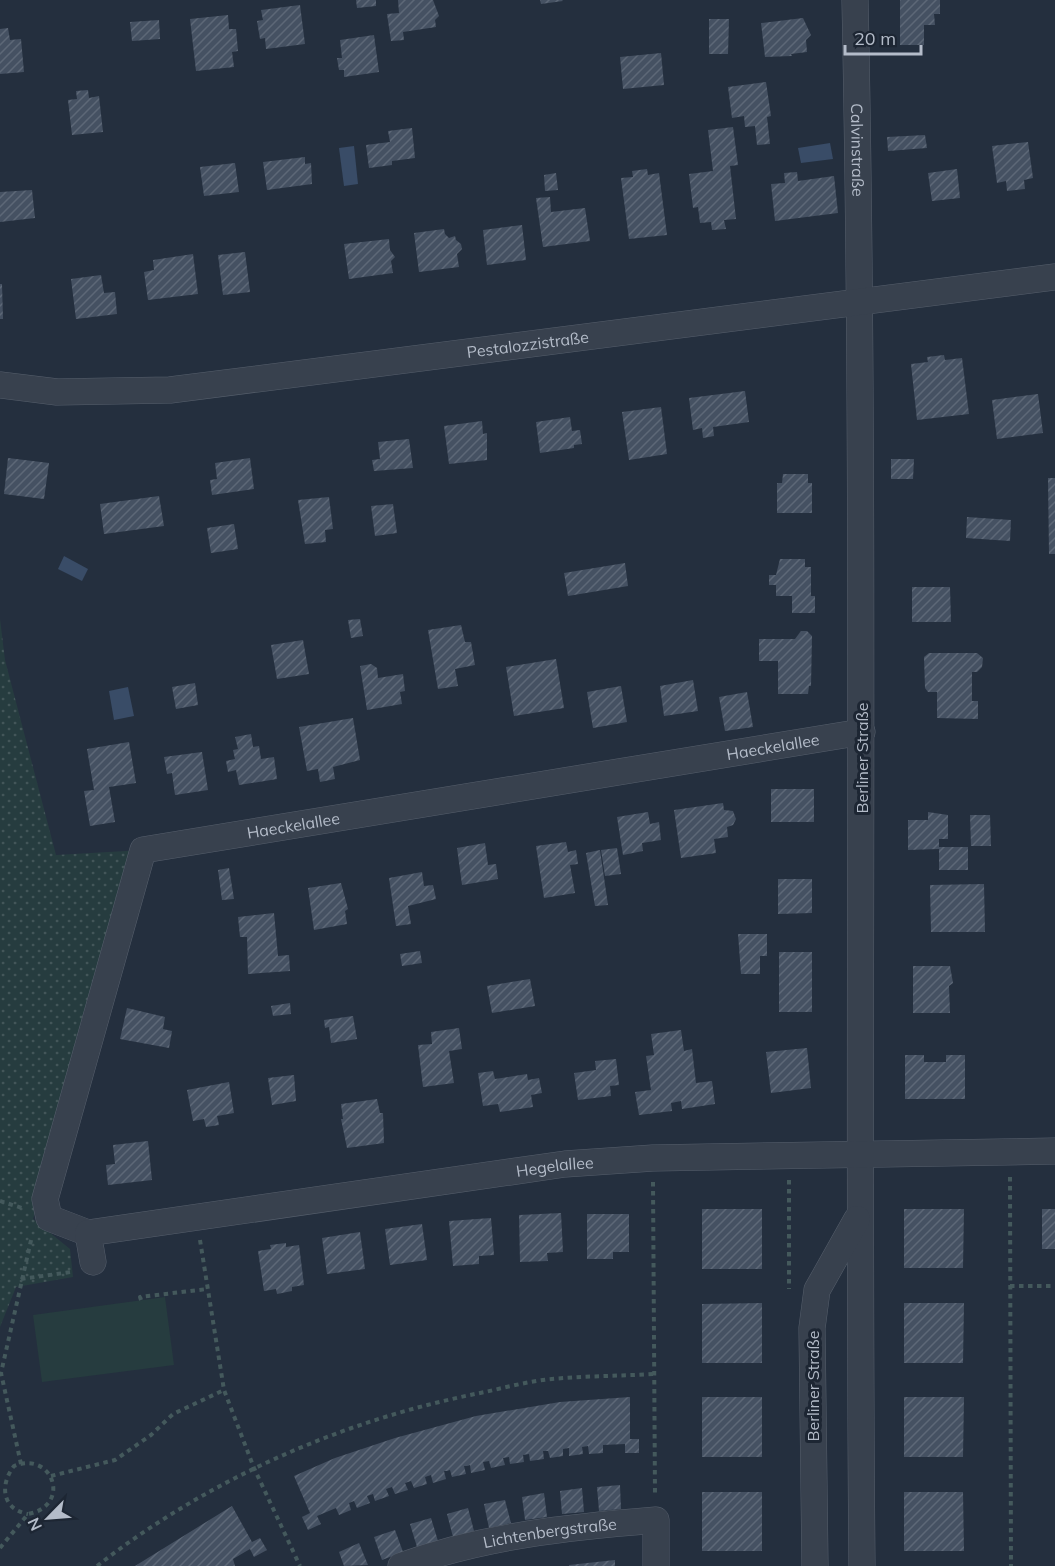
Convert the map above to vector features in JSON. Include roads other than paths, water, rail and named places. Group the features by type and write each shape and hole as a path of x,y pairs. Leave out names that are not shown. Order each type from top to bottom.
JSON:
{"street":[{"name":"Calvinstraße","path":"855,0 861,300"},
{"name":"Pestalozzistraße","path":"0,385 57,392 170,390 1055,277"},
{"name":"Berliner Straße","path":"861,300 862,732 858,1216 862,1566"},
{"name":"Haeckelallee","path":"88,1233 49,1218 45,1199 143,850 862,732"},
{"name":"Hegelallee","path":"88,1233 565,1164 653,1158 1055,1151"},
{"name":"Berliner Straße","path":"815,1566 812,1328 818,1290 858,1216"},
{"path":"82,1267 88,1233"},
{"name":"Lichtenbergstraße","path":"401,1566 440,1552 515,1535 582,1526 656,1520 656,1566"}],"water":[{"path":"830,143 833,159 801,163 798,148"},
{"path":"354,146 358,184 344,186 339,148"},
{"path":"64,556 88,569 82,581 58,569"},
{"path":"128,687 134,716 114,720 109,691"}]}
